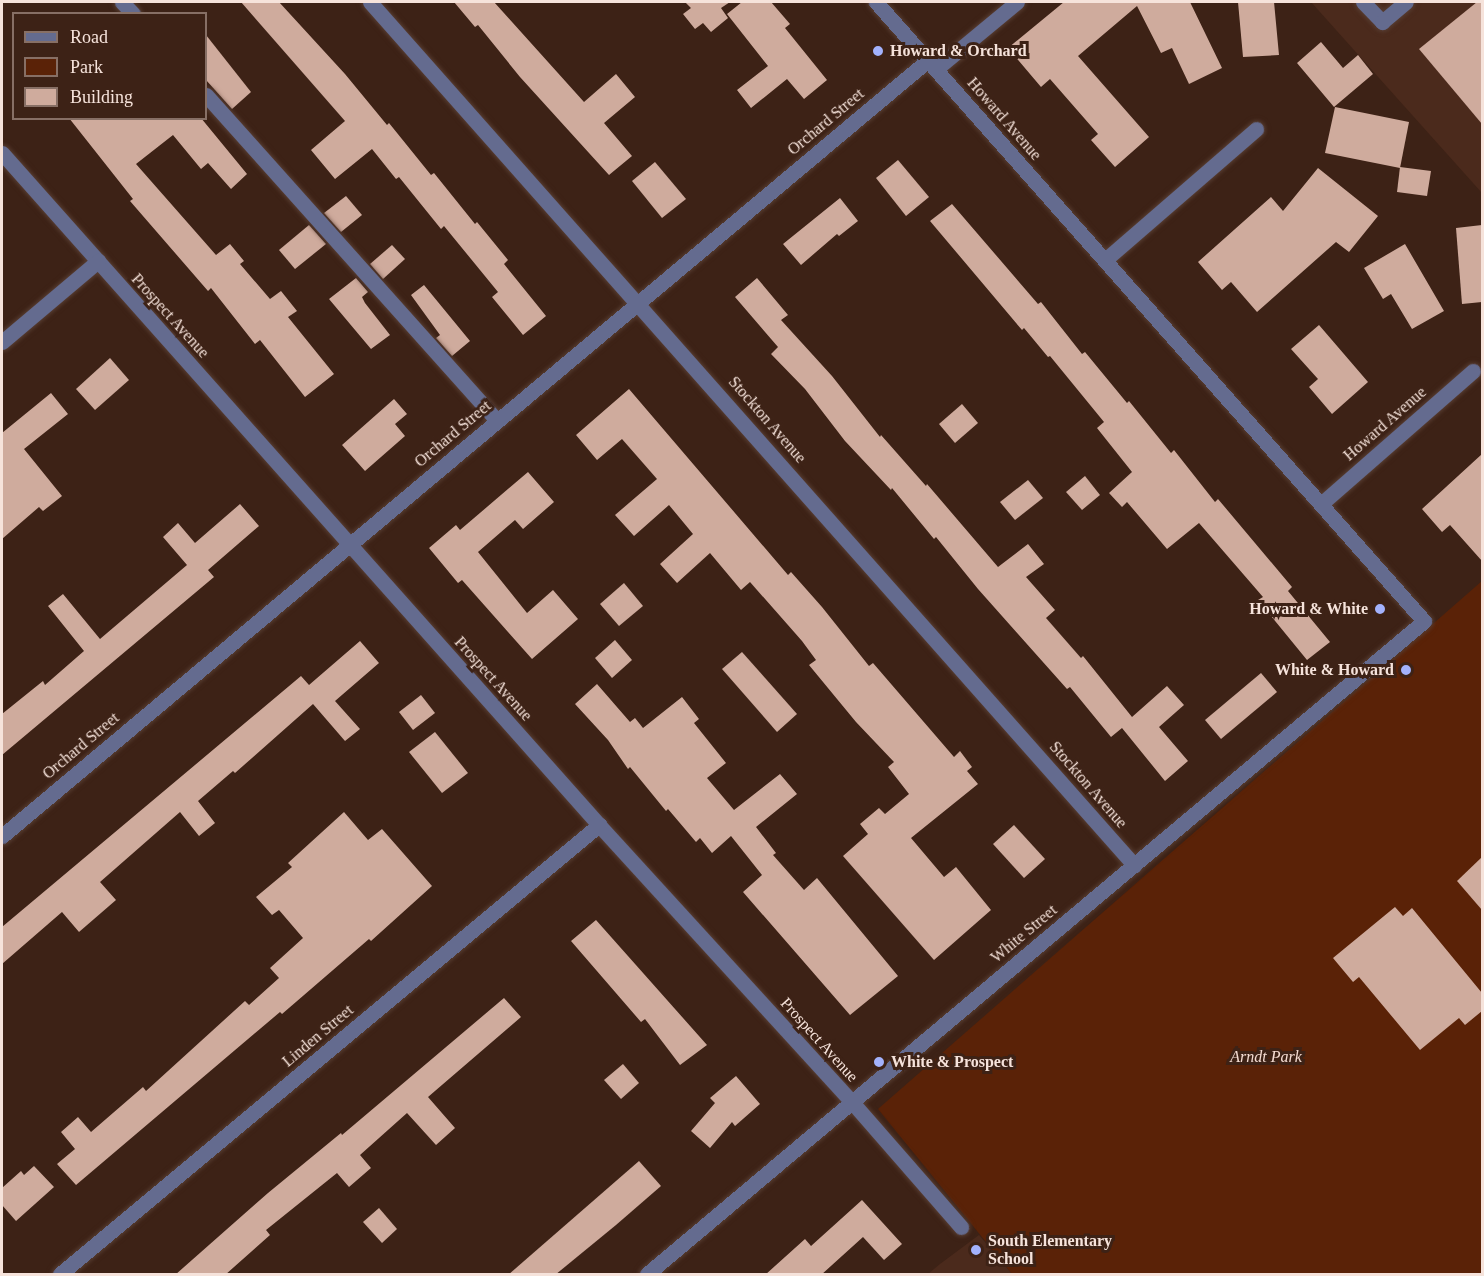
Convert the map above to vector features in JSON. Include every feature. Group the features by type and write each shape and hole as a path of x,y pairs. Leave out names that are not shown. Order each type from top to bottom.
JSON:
{"street":[{"name":"Stockton Avenue","path":"370,2 639,302 1134,865"},
{"name":"Howard Avenue","path":"876,2 1424,621"},
{"name":"Orchard Street","path":"2,836 639,302 932,64 1017,2"},
{"path":"1363,2 1382,22 1406,2"},
{"path":"207,96 497,421"},
{"path":"1105,260 1256,129"},
{"name":"Prospect Avenue","path":"2,153 599,825 852,1102 961,1227"},
{"path":"2,342 98,261"},
{"name":"Howard Avenue","path":"1320,504 1473,371"},
{"name":"White Street","path":"647,1275 1424,621"},
{"name":"Linden Street","path":"60,1275 599,825"}],"shaded area":[{"path":"1311,2 1482,2 1482,193"},
{"name":"South Elementary School","path":"979,1235 1012,1274 928,1274 940,1264"}],"green space":[{"name":"Arndt Park","path":"1482,581 1482,1274 1012,1274 878,1109"}],"building":[{"path":"241,2 279,2 345,74 387,125 389,123 431,175 434,173 475,224 477,222 508,260 504,264 546,316 523,335 492,297 498,292 444,226 441,229 399,177 396,179 372,149 335,179 311,150 345,121"},
{"path":"454,2 494,2 584,102 616,74 635,97 604,123 632,156 609,175 520,77 478,25 475,27"},
{"path":"685,2 730,2 721,8 728,18 711,32 703,23 695,29 683,14 691,8"},
{"path":"742,2 771,2 790,24 785,28 827,80 804,99 787,79 751,108 737,90 768,66 727,14"},
{"path":"1064,2 1190,2 1222,68 1189,84 1172,48 1161,53 1137,6 1078,56 1149,137 1115,167 1091,140 1098,134 1050,79 1041,87 1008,48"},
{"path":"1238,2 1274,2 1279,55 1243,57"},
{"path":"1477,2 1482,2 1482,124 1419,49"},
{"path":"207,36 251,92 232,109 207,81"},
{"path":"1321,42 1343,68 1358,55 1373,74 1334,107 1297,63"},
{"path":"1335,107 1409,122 1400,168 1325,153"},
{"path":"71,120 203,120 247,174 231,189 208,163 201,169 173,135 136,164 216,255 230,244 244,261 240,264 270,299 281,291 297,311 288,317 334,374 305,397 260,340 255,344 211,288 208,291 130,201 133,199"},
{"path":"898,160 929,197 906,216 876,178"},
{"path":"655,162 686,199 662,218 632,181"},
{"path":"1400,167 1431,171 1427,196 1397,192"},
{"path":"1318,168 1378,216 1349,252 1336,242 1257,312 1231,282 1222,290 1198,262 1271,197 1283,211"},
{"path":"346,196 362,215 341,232 324,213"},
{"path":"840,198 858,221 839,236 837,234 801,265 783,244"},
{"path":"952,204 1038,304 1041,302 1082,354 1085,352 1127,403 1129,401 1171,453 1174,450 1215,502 1218,499 1292,587 1288,591 1330,642 1307,660 1258,600 1263,597 1199,523 1167,549 1127,502 1122,507 1109,493 1132,472 1097,428 1104,422 1050,356 1048,357 1024,328 1022,330 930,221"},
{"path":"309,225 326,244 295,269 279,250"},
{"path":"1482,225 1482,302 1462,304 1456,228"},
{"path":"1405,244 1444,311 1412,329 1391,294 1383,299 1364,268"},
{"path":"392,245 405,259 383,279 370,264"},
{"path":"356,278 368,292 362,297 365,303 390,335 371,349 329,299"},
{"path":"757,278 788,315 781,320 832,376 880,437 881,435 926,486 927,484 998,567 1028,544 1044,564 1026,577 1055,610 1046,618 1081,658 1083,656 1132,717 1167,686 1184,705 1159,727 1188,761 1165,781 1122,728 1111,737 1070,687 1067,689 978,589 936,537 934,539 892,488 891,490 845,441 805,389 771,354 778,347 735,297"},
{"path":"424,285 470,341 452,356 436,338 440,335 411,295"},
{"path":"1319,325 1368,382 1332,414 1309,387 1318,379 1291,349"},
{"path":"110,358 129,380 95,410 76,389"},
{"path":"629,389 788,575 791,572 822,607 869,666 873,663 954,757 960,751 972,767 967,771 978,784 911,838 944,877 956,867 991,910 934,960 843,856 868,834 860,824 879,808 885,814 909,794 888,767 894,762 856,722 809,665 816,660 750,582 741,590 710,553 677,583 660,564 693,534 669,505 634,536 615,515 657,479 622,439 597,460 576,435"},
{"path":"51,393 68,414 24,449 62,496 43,511 39,507 2,539 2,433"},
{"path":"394,399 407,414 395,424 405,436 365,471 342,445"},
{"path":"962,404 978,423 955,443 939,424"},
{"path":"1482,454 1482,561 1450,525 1442,532 1422,509"},
{"path":"528,472 554,502 523,529 515,520 478,552 527,613 553,590 578,619 532,659 462,580 458,583 429,548 456,525 460,530"},
{"path":"1085,476 1100,495 1082,510 1066,492"},
{"path":"1028,480 1043,498 1015,520 1000,502"},
{"path":"240,504 259,526 208,570 214,577 2,755 2,714 43,681 45,685 84,651 48,606 63,594 100,639 187,565 163,537 178,523 195,543"},
{"path":"624,583 643,606 619,626 600,604"},
{"path":"615,640 632,660 612,678 595,658"},
{"path":"360,641 379,663 335,701 360,729 345,741 313,704 235,773 233,771 198,801 215,823 199,836 180,812 100,882 116,900 79,932 62,912 2,964 2,927 301,676 309,685"},
{"path":"742,652 797,714 777,732 722,669"},
{"path":"1261,673 1277,692 1221,739 1205,720"},
{"path":"597,684 630,722 635,718 643,728 682,697 699,719 694,723 726,763 707,778 734,810 780,774 797,794 756,827 776,853 773,855 804,890 817,878 898,976 850,1015 743,892 762,875 731,836 712,853 700,838 696,842 668,809 666,811 630,767 628,769 608,740 575,704"},
{"path":"421,695 435,713 413,730 399,712"},
{"path":"435,732 468,773 442,793 409,752"},
{"path":"344,812 368,840 382,829 432,886 371,941 369,939 282,1014 280,1012 76,1185 57,1164 75,1149 61,1132 78,1117 91,1132 143,1087 146,1091 245,1001 249,1005 279,978 270,968 303,938 279,910 272,915 256,897 292,867 288,863"},
{"path":"1014,825 1045,859 1024,878 993,844"},
{"path":"1482,857 1482,910 1457,881"},
{"path":"1395,907 1403,916 1412,908 1482,993 1482,1011 1465,1025 1459,1018 1420,1050 1359,977 1353,982 1333,958"},
{"path":"596,920 707,1045 680,1065 645,1019 641,1022 571,941"},
{"path":"504,998 521,1017 428,1097 455,1128 436,1145 407,1113 360,1155 371,1168 349,1187 337,1173 266,1230 270,1235 225,1275 175,1275 268,1193 341,1133 342,1135"},
{"path":"623,1064 639,1083 621,1099 604,1080"},
{"path":"736,1076 760,1104 735,1126 732,1122 710,1148 691,1131 715,1103 710,1098"},
{"path":"639,1161 661,1186 555,1275 508,1275"},
{"path":"34,1166 54,1187 16,1221 2,1205 2,1188 21,1171 24,1175"},
{"path":"862,1200 902,1244 884,1260 863,1237 821,1275 765,1275 805,1239 811,1246"},
{"path":"379,1208 397,1229 382,1243 363,1222"}],"place":[{"name":"Howard & Orchard","path":"878,51"},
{"name":"Howard & White","path":"1380,609"},
{"name":"White & Howard","path":"1406,670"},
{"name":"White & Prospect","path":"879,1062"},
{"name":"South Elementary School","path":"976,1250"}]}
